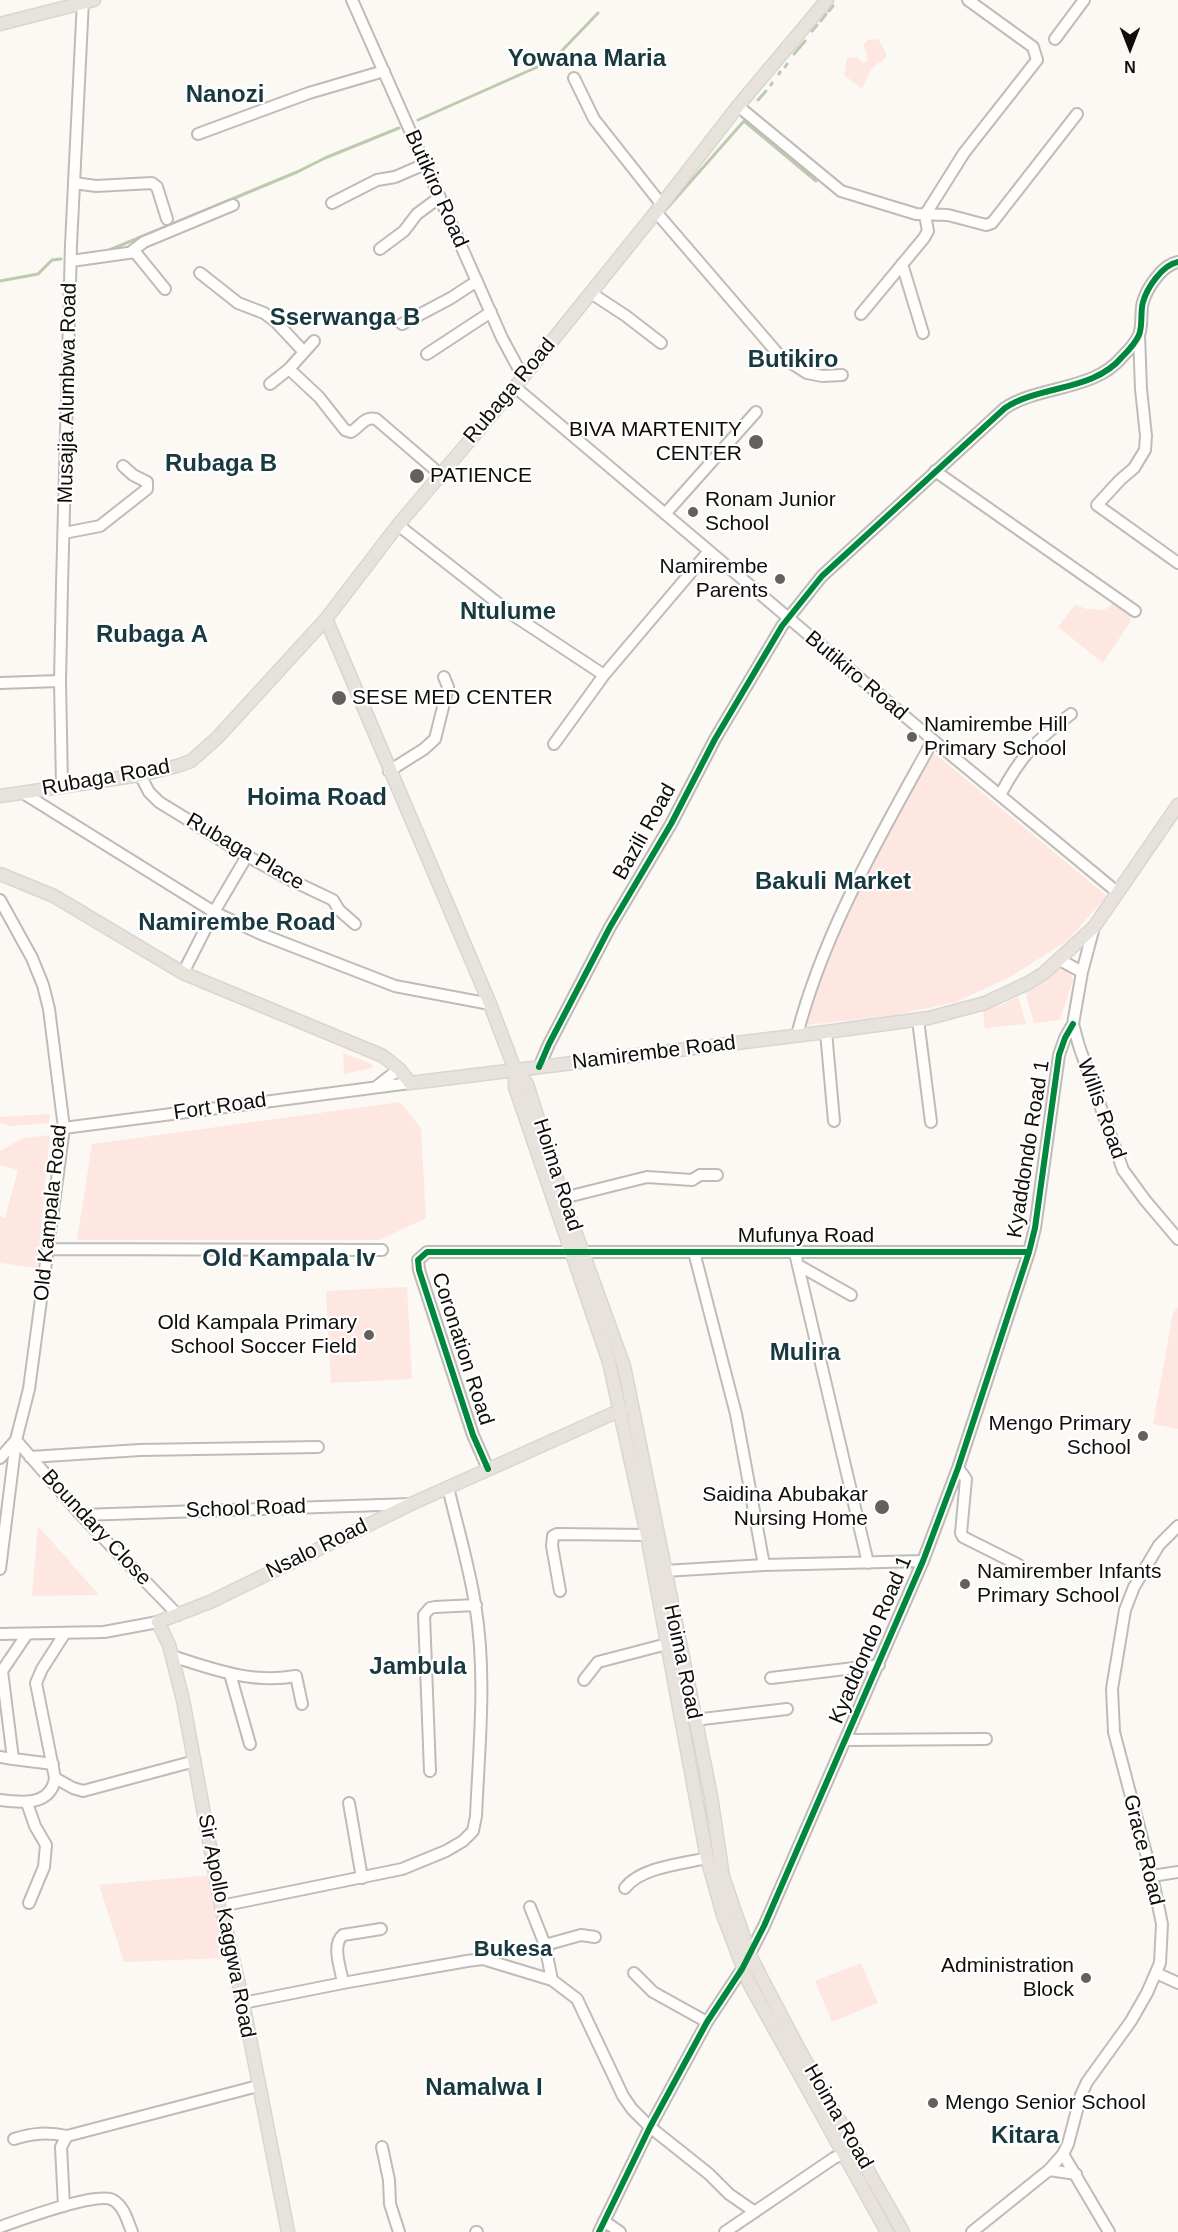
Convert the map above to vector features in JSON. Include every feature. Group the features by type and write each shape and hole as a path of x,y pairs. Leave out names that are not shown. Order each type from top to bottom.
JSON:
{"main road":[{"name":"Rubaga Road","path":"0,796 140,775 177,766 195,757 217,738 326,619 398,525 519,382 659,209 738,106 827,0"},
{"path":"0,24 86,1"},
{"name":"Hoima Road","path":"326,619 515,1070 527,1084 563,1198 621,1410 707,1858 723,1915 742,1969 789,2059 887,2232"},
{"name":"Namirembe Road","path":"410,1083 918,1020 954,1013 985,1003 1028,983 1060,960 1094,927 1178,805"},
{"path":"0,874 54,896 183,973 382,1056 399,1069 410,1083"},
{"name":"Hoima Road","path":"515,1070 515,1088 554,1201 578,1252 624,1366 711,1796 723,1877 750,1955 801,2053 903,2232"},
{"name":"Nsalo Road","path":"158,1622 210,1602 411,1504 621,1410"},
{"name":"Sir Apollo Kaggwa Road","path":"158,1622 172,1656 195,1761 221,1906 243,2003 288,2232"}],"street":[{"name":"Butikiro Road","path":"352,0 491,312 519,382 664,514 1117,892"},
{"path":"861,314 928,231 925,215 964,153 1037,60 1033,47 968,0"},
{"path":"1055,39 1084,0"},
{"name":"Musajja Alumbwa Road","path":"62,786 60,681 71,261 86,1"},
{"path":"198,134 309,93 384,71"},
{"path":"574,78 594,119 659,209 779,355 807,373 822,376 842,375"},
{"path":"738,106 842,191 916,214 948,215 986,225 992,223 1077,114"},
{"path":"332,203 377,180 395,177 425,164"},
{"path":"74,183 96,186 152,183 158,187 167,219"},
{"path":"380,249 404,231 417,214 440,197"},
{"path":"71,261 85,257 124,254 144,242 233,205"},
{"path":"132,251 165,289"},
{"path":"1178,262 1168,265 1147,293 1143,304 1139,334 1145,450 1134,468 1119,480 1096,505 1178,563"},
{"path":"902,264 923,333"},
{"path":"200,273 238,303 264,313 276,322 304,352"},
{"path":"402,324 451,298 477,281"},
{"path":"591,293 661,343"},
{"path":"427,354 491,312"},
{"name":"Bazili Road","path":"539,1067 610,927 671,824 715,739 788,618 822,576 1005,408 1026,397 1103,373 1121,358 1139,334"},
{"path":"270,384 289,369 315,341"},
{"path":"289,369 319,397 345,430 351,432 364,420 376,419 440,474"},
{"path":"664,514 756,412"},
{"path":"64,533 100,526 147,489 147,482 133,475 123,466"},
{"path":"935,471 1135,611"},
{"path":"398,525 513,615 604,675"},
{"path":"554,744 604,675 709,551"},
{"path":"389,771 424,749 435,739 448,687 444,677"},
{"path":"0,683 60,681"},
{"path":"1000,795 1015,768 1034,744 1071,714"},
{"path":"797,1035 810,990 835,928 872,852 933,740"},
{"name":"Rubaga Place","path":"140,775 149,792 159,802 247,856 333,900 339,910 355,924"},
{"path":"23,793 214,912 261,934 395,986 489,1004"},
{"path":"183,973 214,912 247,856"},
{"name":"Old Kampala Road","path":"0,900 32,958 43,985 51,1020 64,1128 29,1389 16,1440 0,1458"},
{"name":"Willis Road","path":"1094,927 1082,972 1073,1024 1123,1170 1178,1239"},
{"path":"1060,960 1082,972"},
{"path":"918,1020 931,1122"},
{"name":"Kyaddondo Road 1","path":"598,2232 650,2127 707,2022 750,1955 923,1561 958,1468 1029,1252 1035,1228 1059,1055 1073,1024"},
{"path":"826,1032 834,1120"},
{"path":"376,1087 399,1069"},
{"name":"Fort Road","path":"64,1128 410,1083"},
{"path":"563,1198 648,1177 692,1180 700,1175 717,1175"},
{"path":"49,1249 382,1250"},
{"name":"Coronation Road","path":"488,1469 463,1405 419,1270 418,1260 427,1252 432,1251 578,1252"},
{"name":"Mufunya Road","path":"578,1252 1029,1252"},
{"path":"694,1252 736,1414 764,1566"},
{"path":"795,1253 868,1563"},
{"path":"798,1265 851,1295"},
{"path":"0,1569 16,1440"},
{"name":"Boundary Close","path":"16,1440 81,1515 178,1615"},
{"path":"30,1457 140,1450 318,1447"},
{"path":"958,1468 966,1479 961,1533 963,1537 1019,1565"},
{"path":"221,1906 402,1869 434,1857 463,1841 473,1831 476,1816 481,1710 476,1605 448,1487"},
{"name":"School Road","path":"81,1515 411,1504"},
{"name":"Grace Road","path":"972,2232 1049,2170 1063,2154 1073,2130 1081,2095 1087,2082 1131,2020 1156,1973 1162,1944 1162,1924 1152,1876 1114,1732 1112,1689 1125,1610 1134,1587 1145,1565 1159,1545 1178,1526"},
{"path":"560,1591 552,1546 553,1536 557,1534 646,1535"},
{"path":"664,1571 923,1561"},
{"path":"430,1771 424,1615 430,1608 435,1607 476,1605"},
{"name":"Nsalo Road","path":"0,1634 104,1632 158,1622"},
{"path":"0,1800 27,1803 38,1801 48,1795 54,1786 56,1778 36,1683 42,1669 65,1633"},
{"path":"13,1759 1,1671 27,1634"},
{"path":"584,1680 598,1662 667,1644"},
{"path":"172,1656 230,1674 254,1678 296,1676 302,1704"},
{"path":"771,1678 879,1665"},
{"path":"230,1674 250,1744"},
{"path":"694,1720 787,1709"},
{"path":"845,1740 986,1739"},
{"path":"0,1757 52,1764"},
{"path":"56,1778 83,1791 195,1761"},
{"path":"27,1803 35,1827 46,1845 44,1867 29,1903"},
{"path":"349,1803 362,1878"},
{"path":"625,1888 632,1878 643,1873 707,1858"},
{"path":"1152,1876 1178,1872"},
{"path":"530,1907 545,1945 552,1980"},
{"path":"343,1983 337,1946 339,1938 344,1935 381,1929"},
{"path":"545,1945 581,1935 595,1937"},
{"path":"243,2003 483,1959 552,1980 577,1999 623,2096 632,2109 650,2127 709,2174 729,2194 755,2212"},
{"path":"634,1973 653,1992 707,2022"},
{"path":"1156,1973 1178,1983"},
{"path":"14,2139 34,2133 67,2136 258,2086"},
{"path":"64,2206 62,2147 67,2136"},
{"path":"382,2147 389,2180 390,2204 399,2232"},
{"path":"725,2232 843,2154"},
{"path":"1063,2154 1109,2232"},
{"path":"1049,2170 1076,2174"},
{"path":"0,2227 64,2206 103,2198 117,2202 132,2232"},
{"path":"604,2221 620,2232"}],"shaded area":[{"path":"878,39 886,56 871,70 862,89 844,75 847,58 857,57 863,63 867,61 863,45 868,40"},
{"path":"1114,603 1127,607 1132,613 1130,622 1103,663 1058,627 1075,605 1087,609 1104,610"},
{"path":"933,752 1107,896 1068,940 1012,976 956,1002 890,1016 807,1025 809,1009 841,923"},
{"path":"1062,967 1070,970 1073,980 1060,1020 1034,1023 1025,992"},
{"path":"1018,996 1026,1024 985,1028 983,1010 1002,1005"},
{"path":"343,1053 370,1063 373,1065 372,1068 344,1074"},
{"path":"400,1102 421,1128 426,1218 380,1240 77,1240 92,1144"},
{"path":"50,1114 49,1123 11,1126 0,1123 0,1117"},
{"path":"50,1135 37,1268 0,1263 0,1216 5,1218 18,1170 0,1165 0,1151 23,1138"},
{"name":"Old Kampala Primary School Soccer Field","path":"407,1287 412,1379 331,1383 326,1291"},
{"path":"1178,1307 1178,1429 1153,1424 1173,1313"},
{"path":"38,1526 99,1595 32,1596"},
{"path":"210,1875 225,1958 124,1962 99,1885"},
{"path":"861,1963 878,2003 832,2022 815,1981"}],"waterway":[{"path":"829,11 833,6"},
{"path":"418,120 553,60 598,13"},
{"path":"821,21 826,14"},
{"path":"812,31 817,25"},
{"path":"794,54 805,41"},
{"path":"758,100 766,91"},
{"path":"662,214 744,121 816,181"},
{"path":"107,251 399,128"},
{"path":"0,281 38,274 52,260 61,259"}],"cycle path":[{"path":"539,1067 610,927 671,824 715,739 782,626 822,576 1005,408 1034,395 1082,382 1110,368 1139,335 1143,302 1148,290 1161,272 1178,262"},
{"path":"599,2232 650,2127 707,2022 742,1969 764,1926 923,1561 958,1468 1029,1252 1035,1228 1059,1055 1073,1024"},
{"path":"488,1469 473,1435 419,1270 418,1260 427,1252 1029,1252"}],"place":[{"name":"BIVA MARTENITY CENTER","path":"756,442"},
{"name":"PATIENCE","path":"417,476"},
{"name":"Ronam Junior School","path":"693,512"},
{"name":"Namirembe Parents","path":"780,579"},
{"name":"SESE MED CENTER","path":"339,698"},
{"name":"Namirembe Hill Primary School","path":"912,737"},
{"name":"Old Kampala Primary School Soccer Field","path":"369,1335"},
{"name":"Mengo Primary School","path":"1143,1436"},
{"name":"Saidina Abubakar Nursing Home","path":"882,1507"},
{"name":"Namirember Infants Primary School","path":"965,1584"},
{"name":"Administration Block","path":"1086,1978"},
{"name":"Mengo Senior School","path":"933,2103"}],"district":[{"name":"Yowana Maria","path":"587,59"},
{"name":"Nanozi","path":"225,95"},
{"name":"Sserwanga B","path":"345,318"},
{"name":"Butikiro","path":"793,360"},
{"name":"Rubaga B","path":"221,464"},
{"name":"Ntulume","path":"508,612"},
{"name":"Rubaga A","path":"152,635"},
{"name":"Hoima Road","path":"317,798"},
{"name":"Bakuli Market","path":"833,882"},
{"name":"Namirembe Road","path":"237,923"},
{"name":"Old Kampala Iv","path":"289,1259"},
{"name":"Mulira","path":"805,1353"},
{"name":"Jambula","path":"418,1667"},
{"name":"Bukesa","path":"513,1950"},
{"name":"Namalwa I","path":"484,2088"},
{"name":"Kitara","path":"1025,2136"}]}
